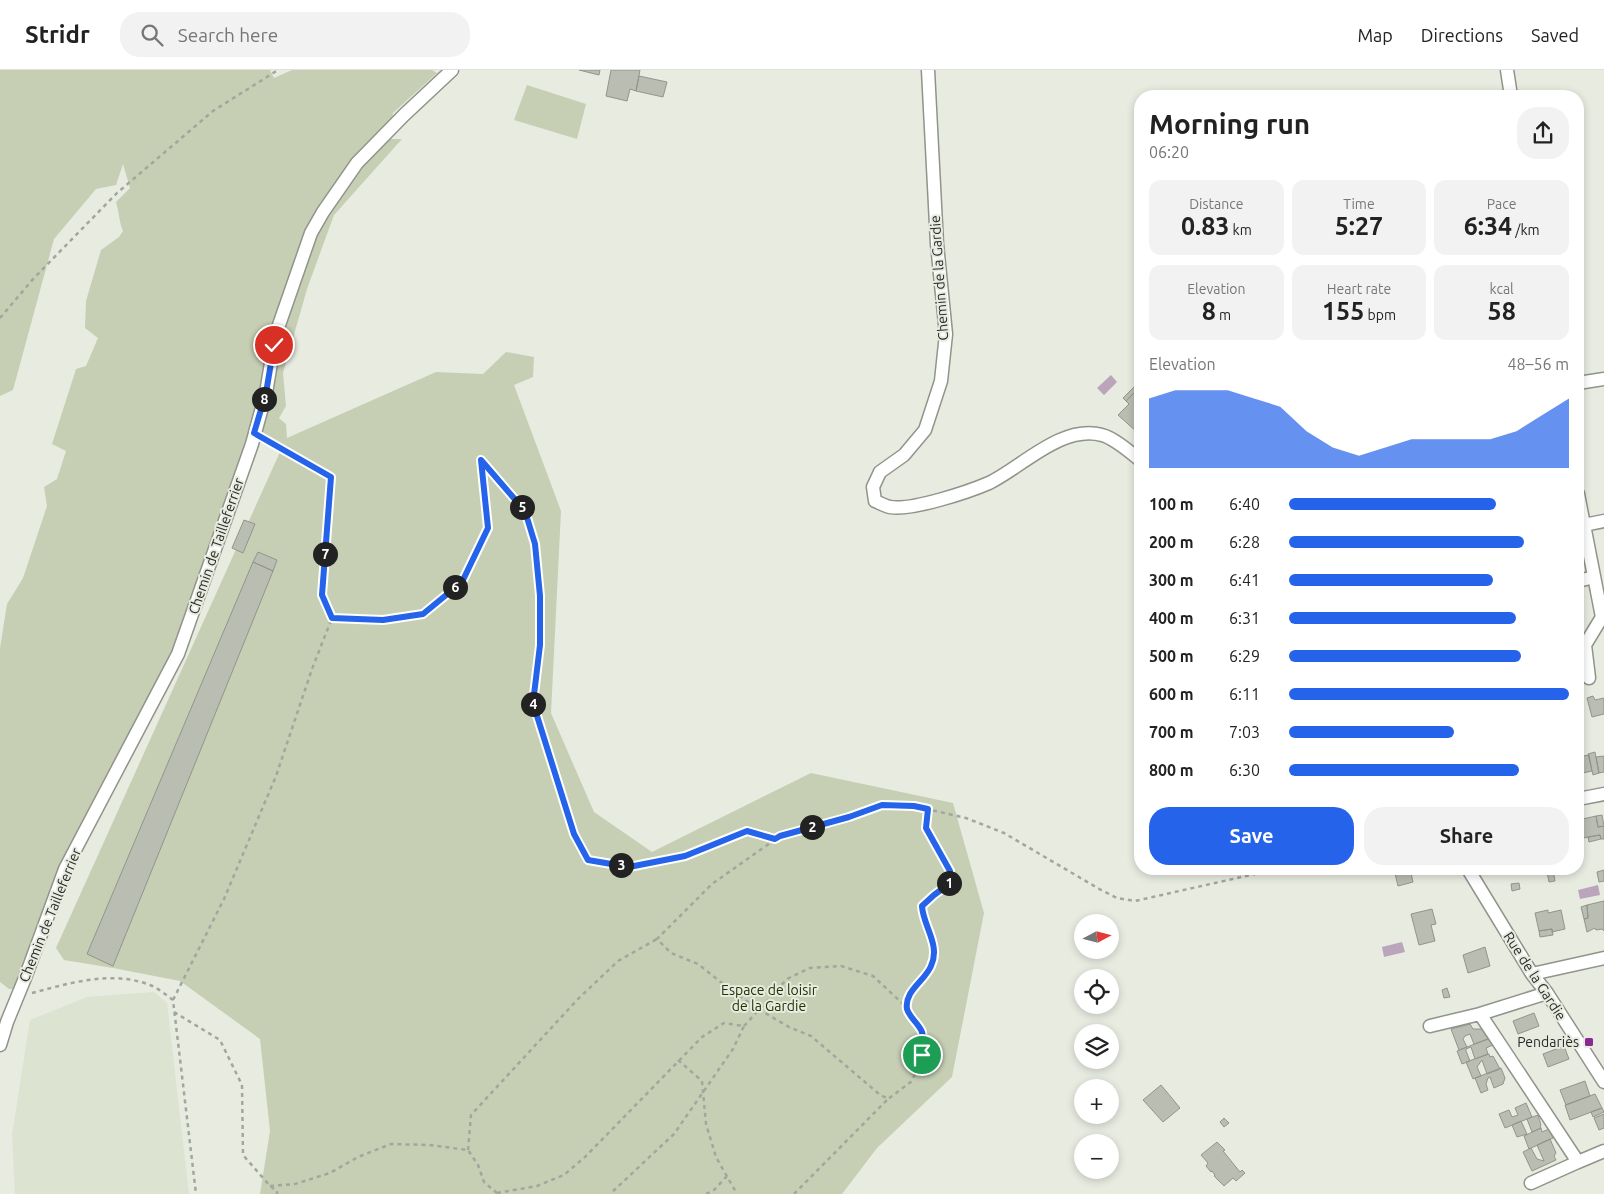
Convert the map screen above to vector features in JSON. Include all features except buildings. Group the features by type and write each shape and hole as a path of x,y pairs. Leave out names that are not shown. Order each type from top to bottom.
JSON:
{"street":[{"name":"Chemin de Tailleferrier","path":"0,1045 65,869 178,654 254,433 266,393 275,338 310,233 358,163 404,115 452,70"},
{"name":"Chemin de la Gardie","path":"928,70 936,244 946,334 941,381 925,430 904,455 880,472 873,487 875,502 890,507 912,506 944,499 990,482 1051,444 1085,433 1104,435 1134,456"},
{"path":"1507,70 1510,90"},
{"path":"1584,382 1604,379"},
{"path":"1589,678 1585,645 1603,617 1584,525 1604,521"},
{"path":"1584,580 1594,577"},
{"path":"1584,798 1604,794"},
{"name":"Rue de la Gardie","path":"1472,875 1532,974 1547,993 1604,1082"},
{"path":"1532,974 1604,958"},
{"path":"1430,1026 1480,1014 1547,993"},
{"path":"1480,1014 1578,1162"},
{"path":"1531,1183 1604,1151"}],"path":[{"path":"0,318 34,278 117,193 213,111 278,70"},
{"path":"196,1194 173,1000 224,900 276,776 312,669 332,618 322,595 331,477 254,433"},
{"path":"332,618 383,620 423,614 462,582 488,528 481,460 525,511 535,544 540,596 540,645 533,703 574,834 588,860 629,867 685,856 747,831 775,839"},
{"path":"744,1026 724,1023 702,1037 564,1175 537,1186 498,1194 484,1182 478,1165 468,1150 471,1114 578,1000 618,961 656,939 712,884 780,836 849,817 882,805 914,806 966,818 1004,833 1117,898 1135,901 1250,875"},
{"path":"907,1010 908,996 932,966 934,949 930,930 923,916 922,906 949,884 950,871 926,828 928,809"},
{"path":"656,939 671,953 698,964 737,995 760,1010 789,1027 811,1036 879,1094 888,1099"},
{"path":"610,1194 674,1134 733,1050 744,1026 786,979 810,968 841,966 873,976 903,1004 922,1032 922,1055 912,1081 888,1099 794,1194"},
{"path":"19,994 82,980 118,978 151,985 173,1000"},
{"path":"174,1012 220,1040 242,1085 243,1155 270,1186 277,1191 277,1194"},
{"path":"678,1060 702,1081 706,1124 716,1156 737,1194"},
{"path":"270,1186 295,1184 330,1173 358,1157 392,1144 430,1145 468,1150"},
{"path":"706,1194 714,1190 727,1176"}],"shaded area":[{"path":"1111,375 1117,382 1104,395 1097,388"},
{"path":"1598,885 1600,895 1580,899 1578,890"},
{"path":"1402,942 1405,952 1384,957 1382,947"},
{"path":"154,992 167,1003 189,1194 15,1194 12,1135 30,1020 87,997"}],"green space":[{"name":"Espace de loisir de la Gardie","path":"0,70 270,70 274,78 292,70 432,70 437,73 393,113 388,139 402,139 334,215 307,289 283,373 286,406 279,418 286,424 287,438 436,372 483,374 506,352 534,357 533,377 514,385 561,511 551,713 594,812 652,852 811,773 953,803 984,913 952,1077 877,1148 842,1194 260,1194 270,1131 260,1039 180,981 64,960 56,948 280,452 251,433 175,651 63,859 13,989 9,989 0,982 0,648 7,604 23,578 47,506 44,487 57,479 66,451 52,444 76,369 86,366 98,338 85,328 86,301 101,250 119,237 123,231 116,202 130,188 123,164 116,185 96,189 54,239 13,390 0,396"},
{"path":"527,85 586,104 577,139 514,120"}],"place":[{"name":"Pendariès","path":"1589,1042"}],"route":[{"path":"274,345 266,393 254,433 331,477 322,595 332,618 383,620 423,614 462,582 488,528 481,460 525,511 535,544 540,596 540,645 533,703 574,834 588,860 629,867 685,856 747,831 775,839 882,805 914,806 928,809 926,828 950,871 949,884 922,906 923,916 930,930 934,949 932,966 908,996 907,1010 922,1032 922,1055"}]}
